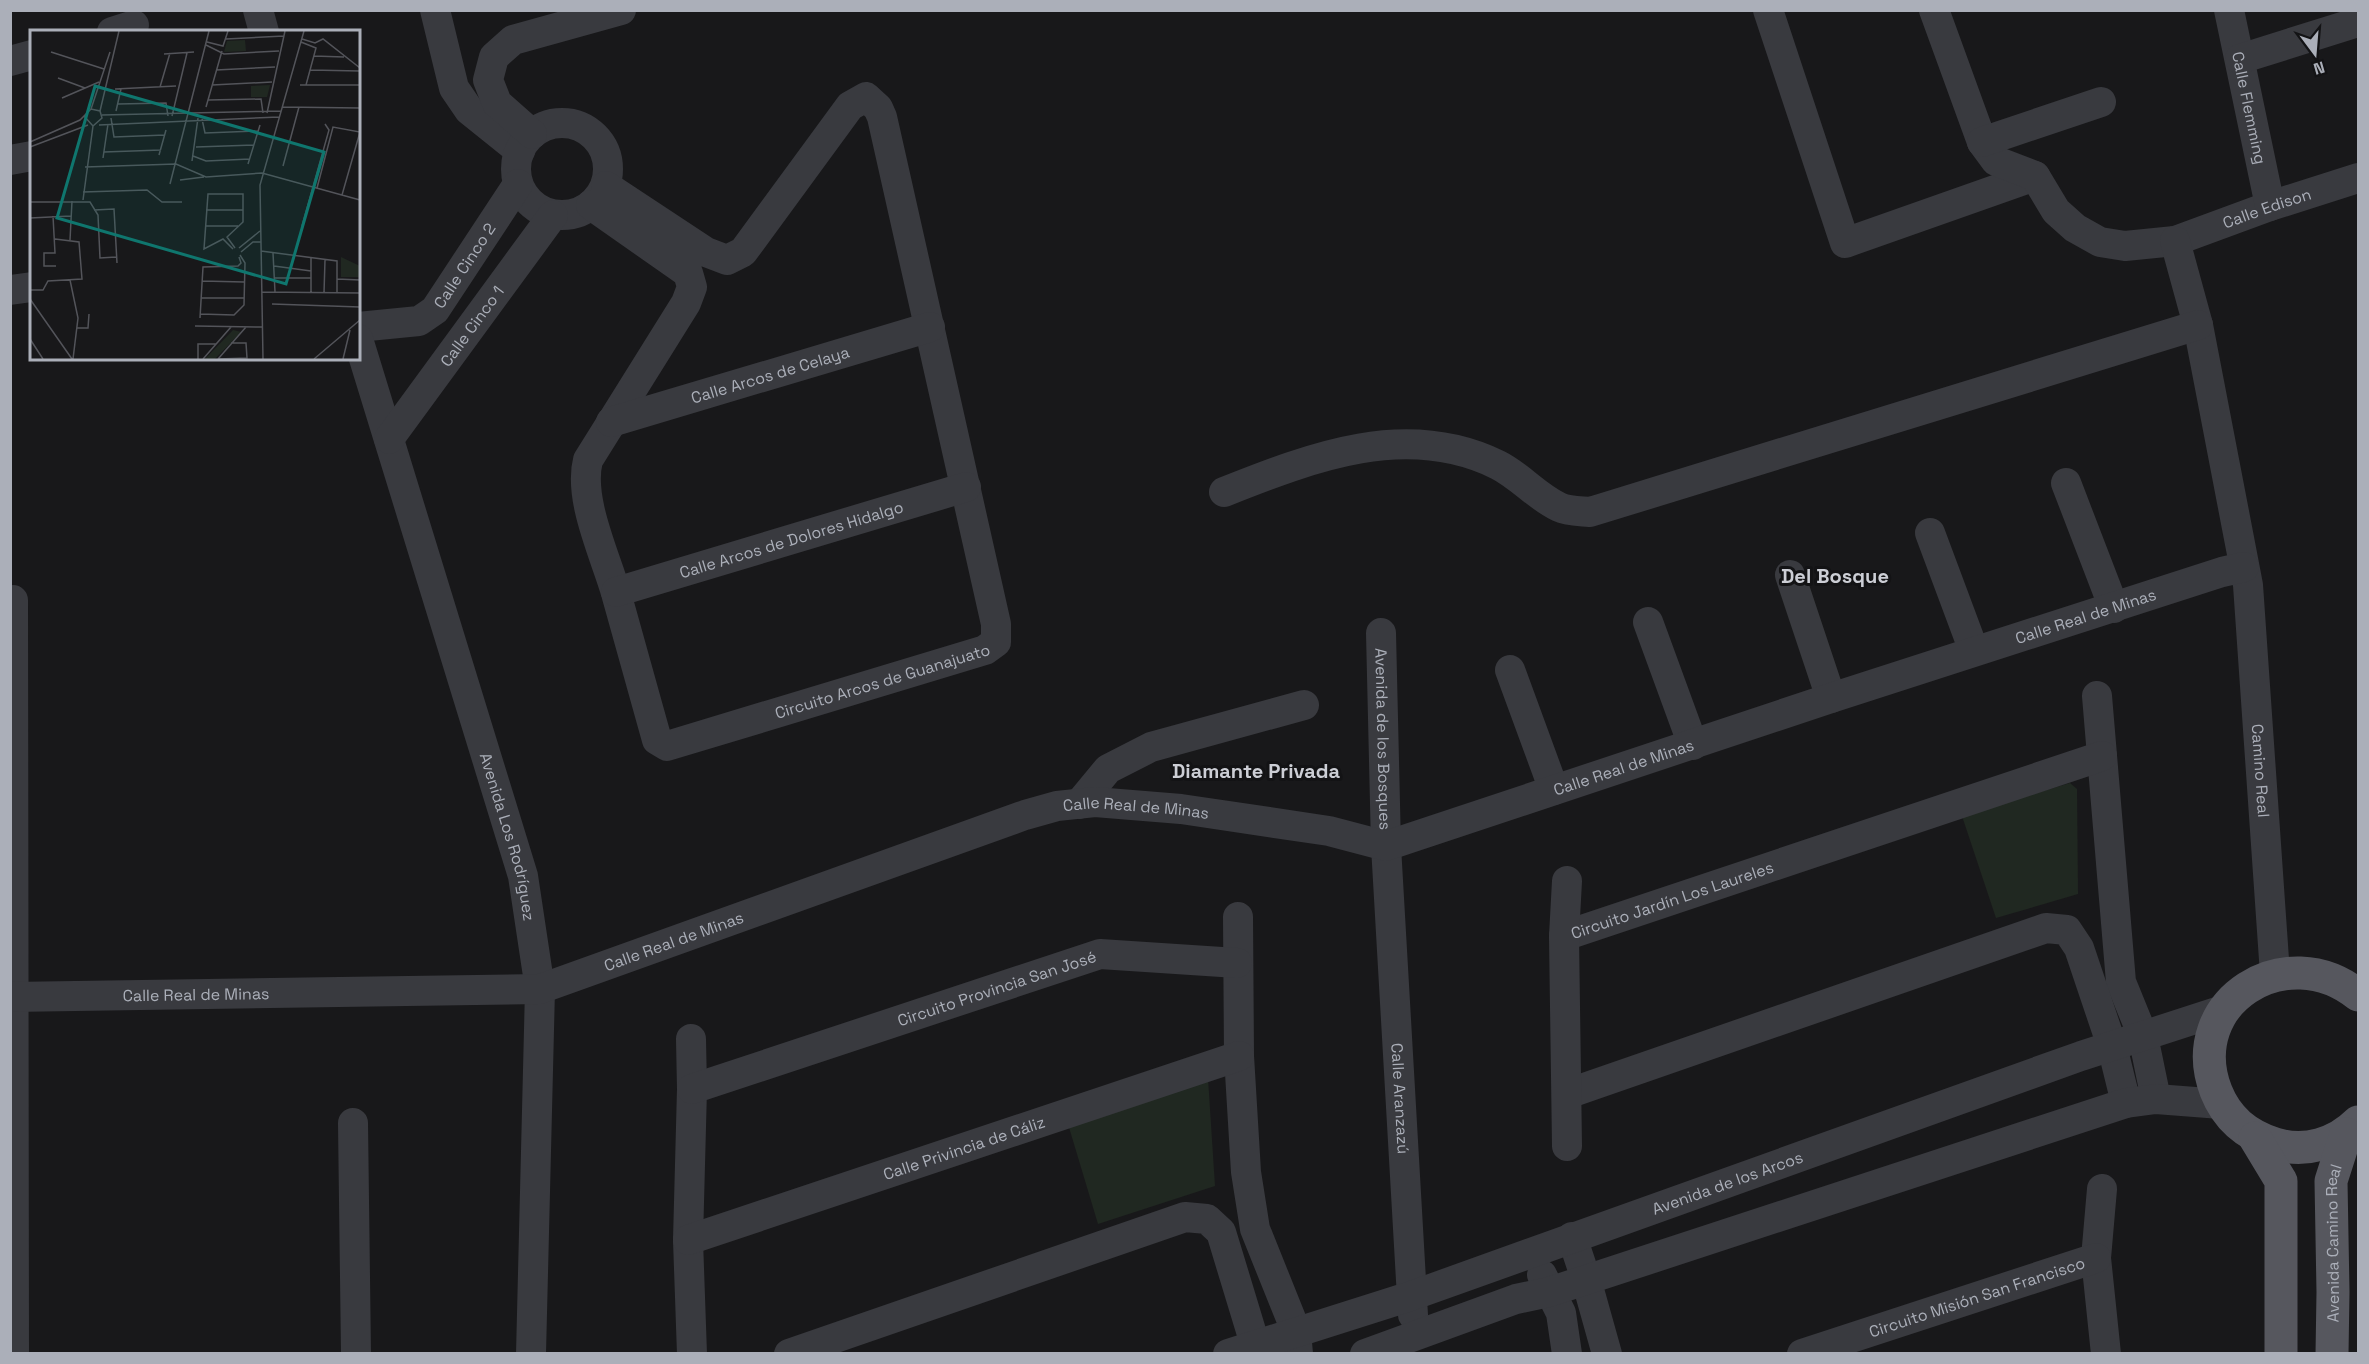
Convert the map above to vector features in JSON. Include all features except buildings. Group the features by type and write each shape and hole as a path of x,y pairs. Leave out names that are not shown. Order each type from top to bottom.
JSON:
{"main road":[{"path":"2281,1353 2282,1180 2255,1138 2238,1125 2221,1104 2211,1079 2210,1052 2215,1029 2226,1009 2249,986 2275,974 2303,972 2345,975 2358,995"},
{"path":"2255,1138 2289,1148 2318,1146 2352,1128"},
{"name":"Avenida Camino Real","path":"2332,1353 2331,1181 2352,1128"}],"street":[{"path":"258,10 263,30"},
{"path":"435,10 454,88 470,110 526,142"},
{"path":"526,142 497,103 488,80 494,57 513,40 621,10"},
{"path":"1768,10 1845,243 2035,176"},
{"path":"1934,10 1982,142 1996,161 2035,176"},
{"name":"Calle Flemming","path":"2229,10 2270,206"},
{"path":"2240,59 2358,22"},
{"path":"10,61 30,56"},
{"name":"Circuito Arcos de Guanajuato","path":"866,97 878,108 882,117 966,487 996,624 996,642 985,650 667,746 661,745 657,740 586,494 584,476 588,460 686,303 692,287 688,273 598,195 706,252 727,260 743,252 850,106 866,97"},
{"path":"1982,142 2101,102"},
{"path":"564,123 582,127 596,137 605,152 609,169 598,195 580,212 566,215 538,209 526,198 518,184 516,167 526,142 547,125 564,123"},
{"path":"10,159 30,156"},
{"name":"Calle Edison","path":"2035,176 2056,211 2075,228 2100,242 2125,246 2175,241 2270,206 2358,178"},
{"name":"Calle Cinco 2","path":"360,327 419,321 435,310 518,184"},
{"name":"Calle Cinco 1","path":"389,439 553,214"},
{"name":"Camino Real","path":"2175,241 2198,325 2248,585 2275,974"},
{"path":"10,290 30,287"},
{"path":"1224,492 1291,465 1337,452 1407,443 1461,450 1500,466 1534,492 1561,508 1590,512 2198,325"},
{"name":"Calle Arcos de Celaya","path":"611,422 930,327"},
{"name":"Avenida Los Rodríguez","path":"360,345 522,876 540,989 531,1353"},
{"path":"2066,483 2114,608"},
{"name":"Calle Arcos de Dolores Hidalgo","path":"616,592 966,487"},
{"path":"1930,533 1974,651"},
{"name":"Calle Real de Minas","path":"12,997 540,989 1025,815 1057,806 1095,802 1181,809 1329,831 1386,846 1974,651 2244,567"},
{"path":"1790,575 1831,698"},
{"path":"13,600 14,1353"},
{"path":"1648,622 1693,745"},
{"name":"Avenida de los Bosques","path":"1381,633 1386,846"},
{"path":"1510,670 1554,790"},
{"path":"2097,696 2121,982 2143,1036 2156,1099"},
{"path":"1079,804 1108,769 1151,747 1304,705"},
{"name":"Circuito Jardín Los Laureles","path":"1567,1146 1564,936 2102,756"},
{"name":"Calle Aranzazú","path":"1386,846 1411,1296 1416,1344"},
{"path":"1564,936 1567,881"},
{"path":"1238,917 1239,1056 1246,1173 1255,1229 1297,1342"},
{"path":"1567,1094 2046,928 2067,930 2079,948 2112,1046 2126,1103"},
{"name":"Circuito Provincia San José","path":"692,1089 1100,954 1238,963"},
{"name":"Avenida de los Arcos","path":"1247,1350 1297,1342 1411,1296 1572,1238 2112,1046 2226,1009"},
{"path":"691,1038 688,1240 692,1353"},
{"name":"Calle Privincia de Cáliz","path":"688,1240 1239,1056"},
{"path":"1365,1353 1416,1344 1516,1299 1550,1292 2126,1103 2156,1099 2221,1104"},
{"path":"353,1123 356,1353"},
{"path":"2096,1258 2102,1189"},
{"path":"789,1353 1185,1216 1206,1219 1221,1232 1247,1350"},
{"path":"1572,1238 1607,1353"},
{"path":"1532,1253 1561,1313 1567,1353"},
{"name":"Circuito Misión San Francisco","path":"1802,1353 2096,1258 2106,1353"}],"shaded area":[{"path":"2070,783 2077,789 2078,894 1996,918 1962,816"},
{"path":"1208,1078 1215,1186 1098,1224 1068,1124"}],"district":[{"name":"Del Bosque","path":"1835,576"},
{"name":"Diamante Privada","path":"1256,771"}]}
